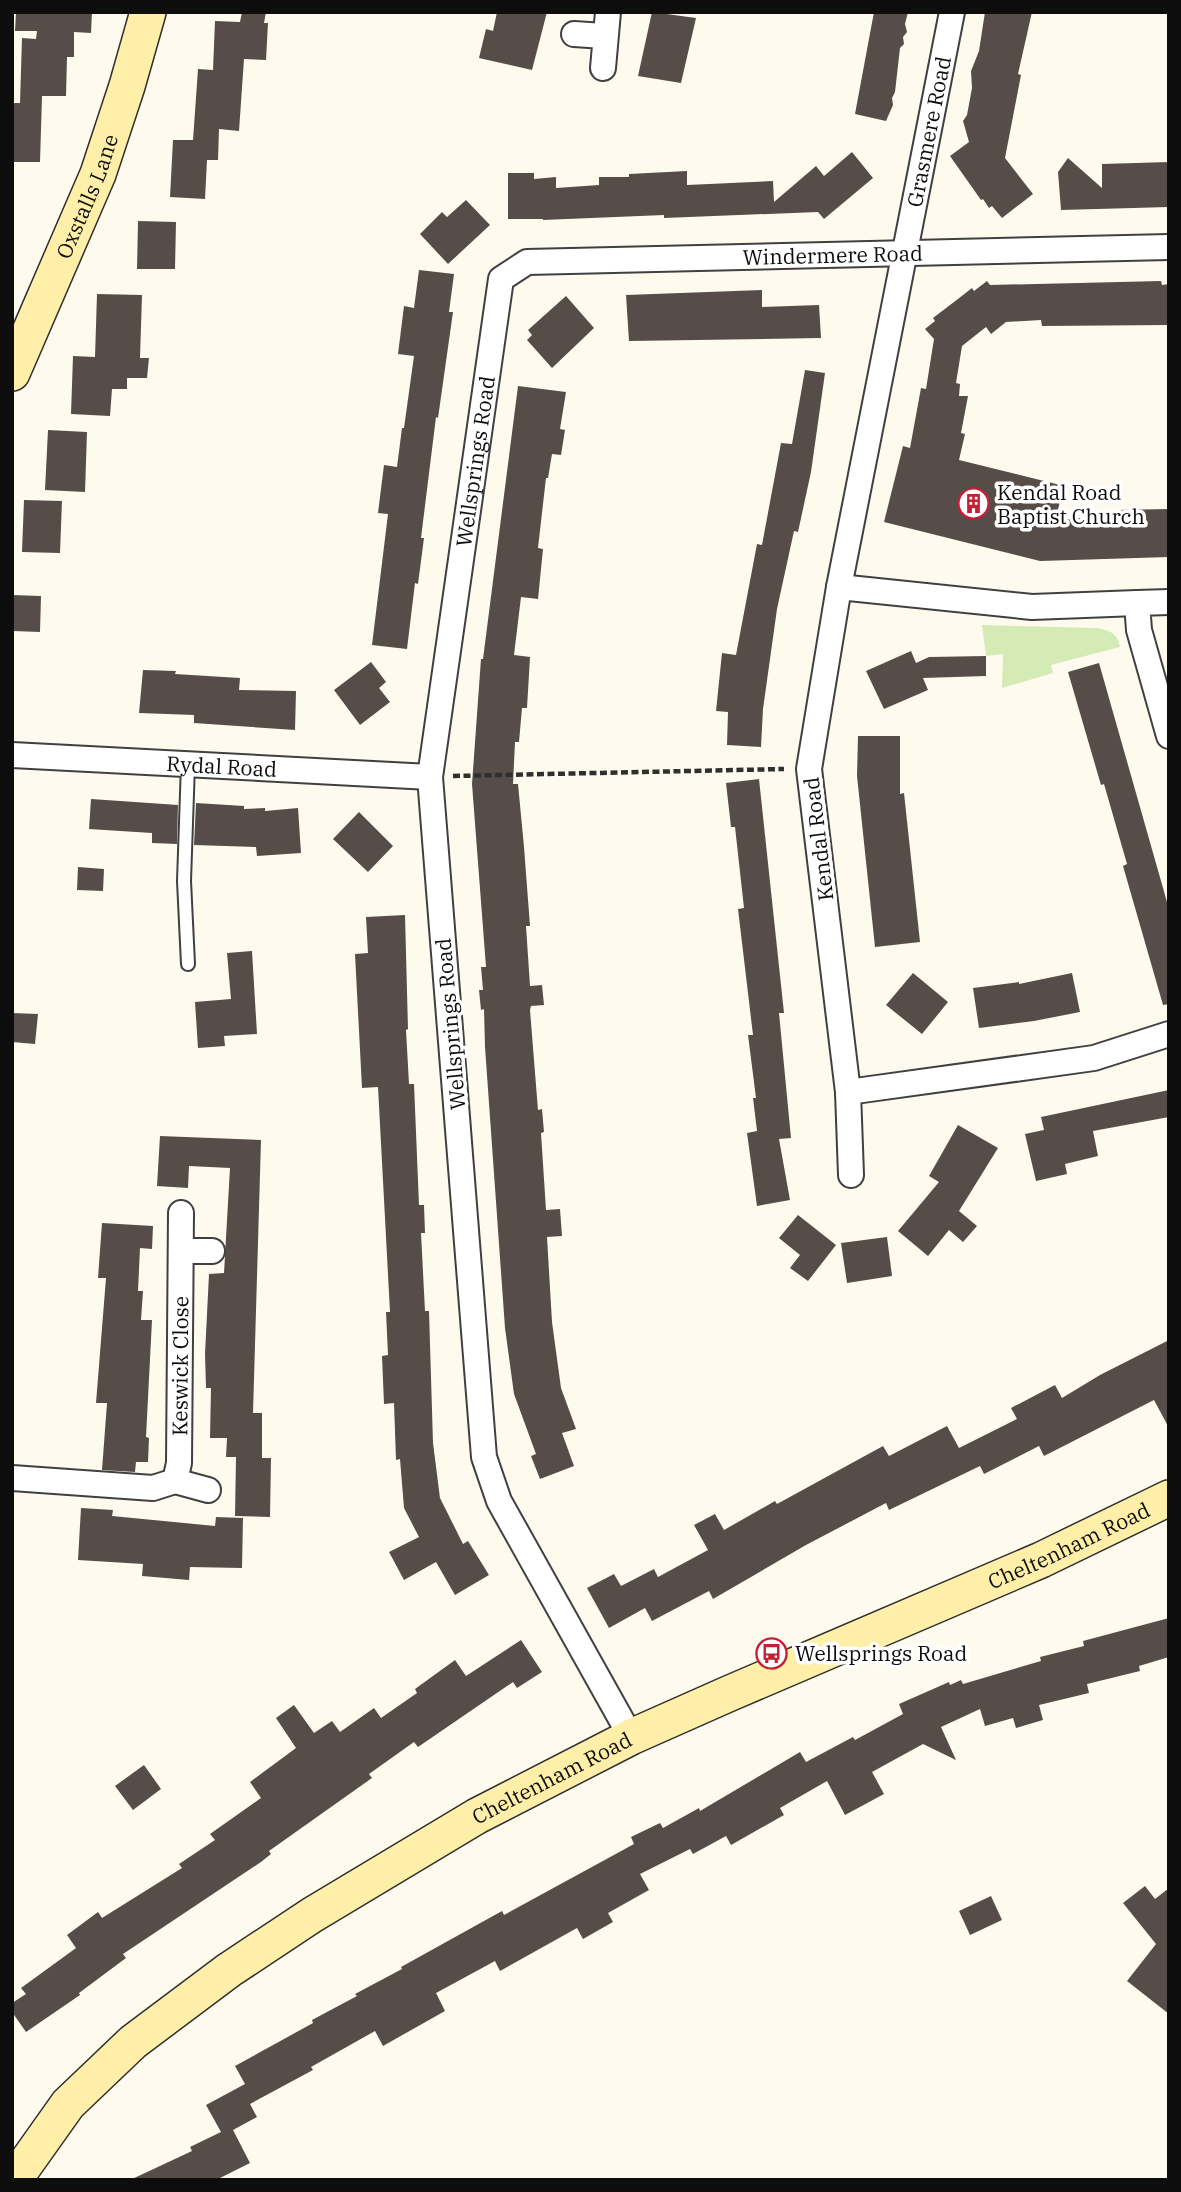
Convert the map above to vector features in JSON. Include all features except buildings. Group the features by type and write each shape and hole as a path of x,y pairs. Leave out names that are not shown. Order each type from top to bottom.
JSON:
{"main road":[{"name":"Oxstalls Lane","path":"12,373 98,174 148,12"},
{"name":"Cheltenham Road","path":"14,2180 68,2104 133,2042 229,1970 312,1915 477,1816 631,1737 1041,1560 1169,1497"}],"street":[{"name":"Grasmere Road","path":"905,252 952,12"},
{"path":"574,34 606,24 603,68"},
{"name":"Windermere Road","path":"501,279 527,262 1169,247"},
{"name":"Kendal Road","path":"851,1175 848,1092 809,769 839,587 905,252"},
{"name":"Wellsprings Road","path":"501,279 430,777 484,1457 499,1501 631,1737"},
{"path":"839,587 1032,607 1169,602"},
{"path":"1136,603 1139,630 1169,736"},
{"name":"Rydal Road","path":"12,755 430,777"},
{"path":"848,1092 1094,1058 1169,1034"},
{"name":"Keswick Close","path":"175,1481 179,1464 181,1213"},
{"path":"181,1251 212,1251"},
{"path":"12,1478 153,1488 175,1481 208,1490"}],"lane":[{"path":"188,764 184,881 188,964"}],"path":[{"path":"430,777 809,769"}],"green space":[{"path":"982,625 1098,628 1113,633 1120,647 1051,665 1053,673 1002,688 1003,654 986,656"}],"place":[{"name":"Kendal Road Baptist Church","path":"974,504"},
{"name":"Wellsprings Road","path":"772,1653"}]}
